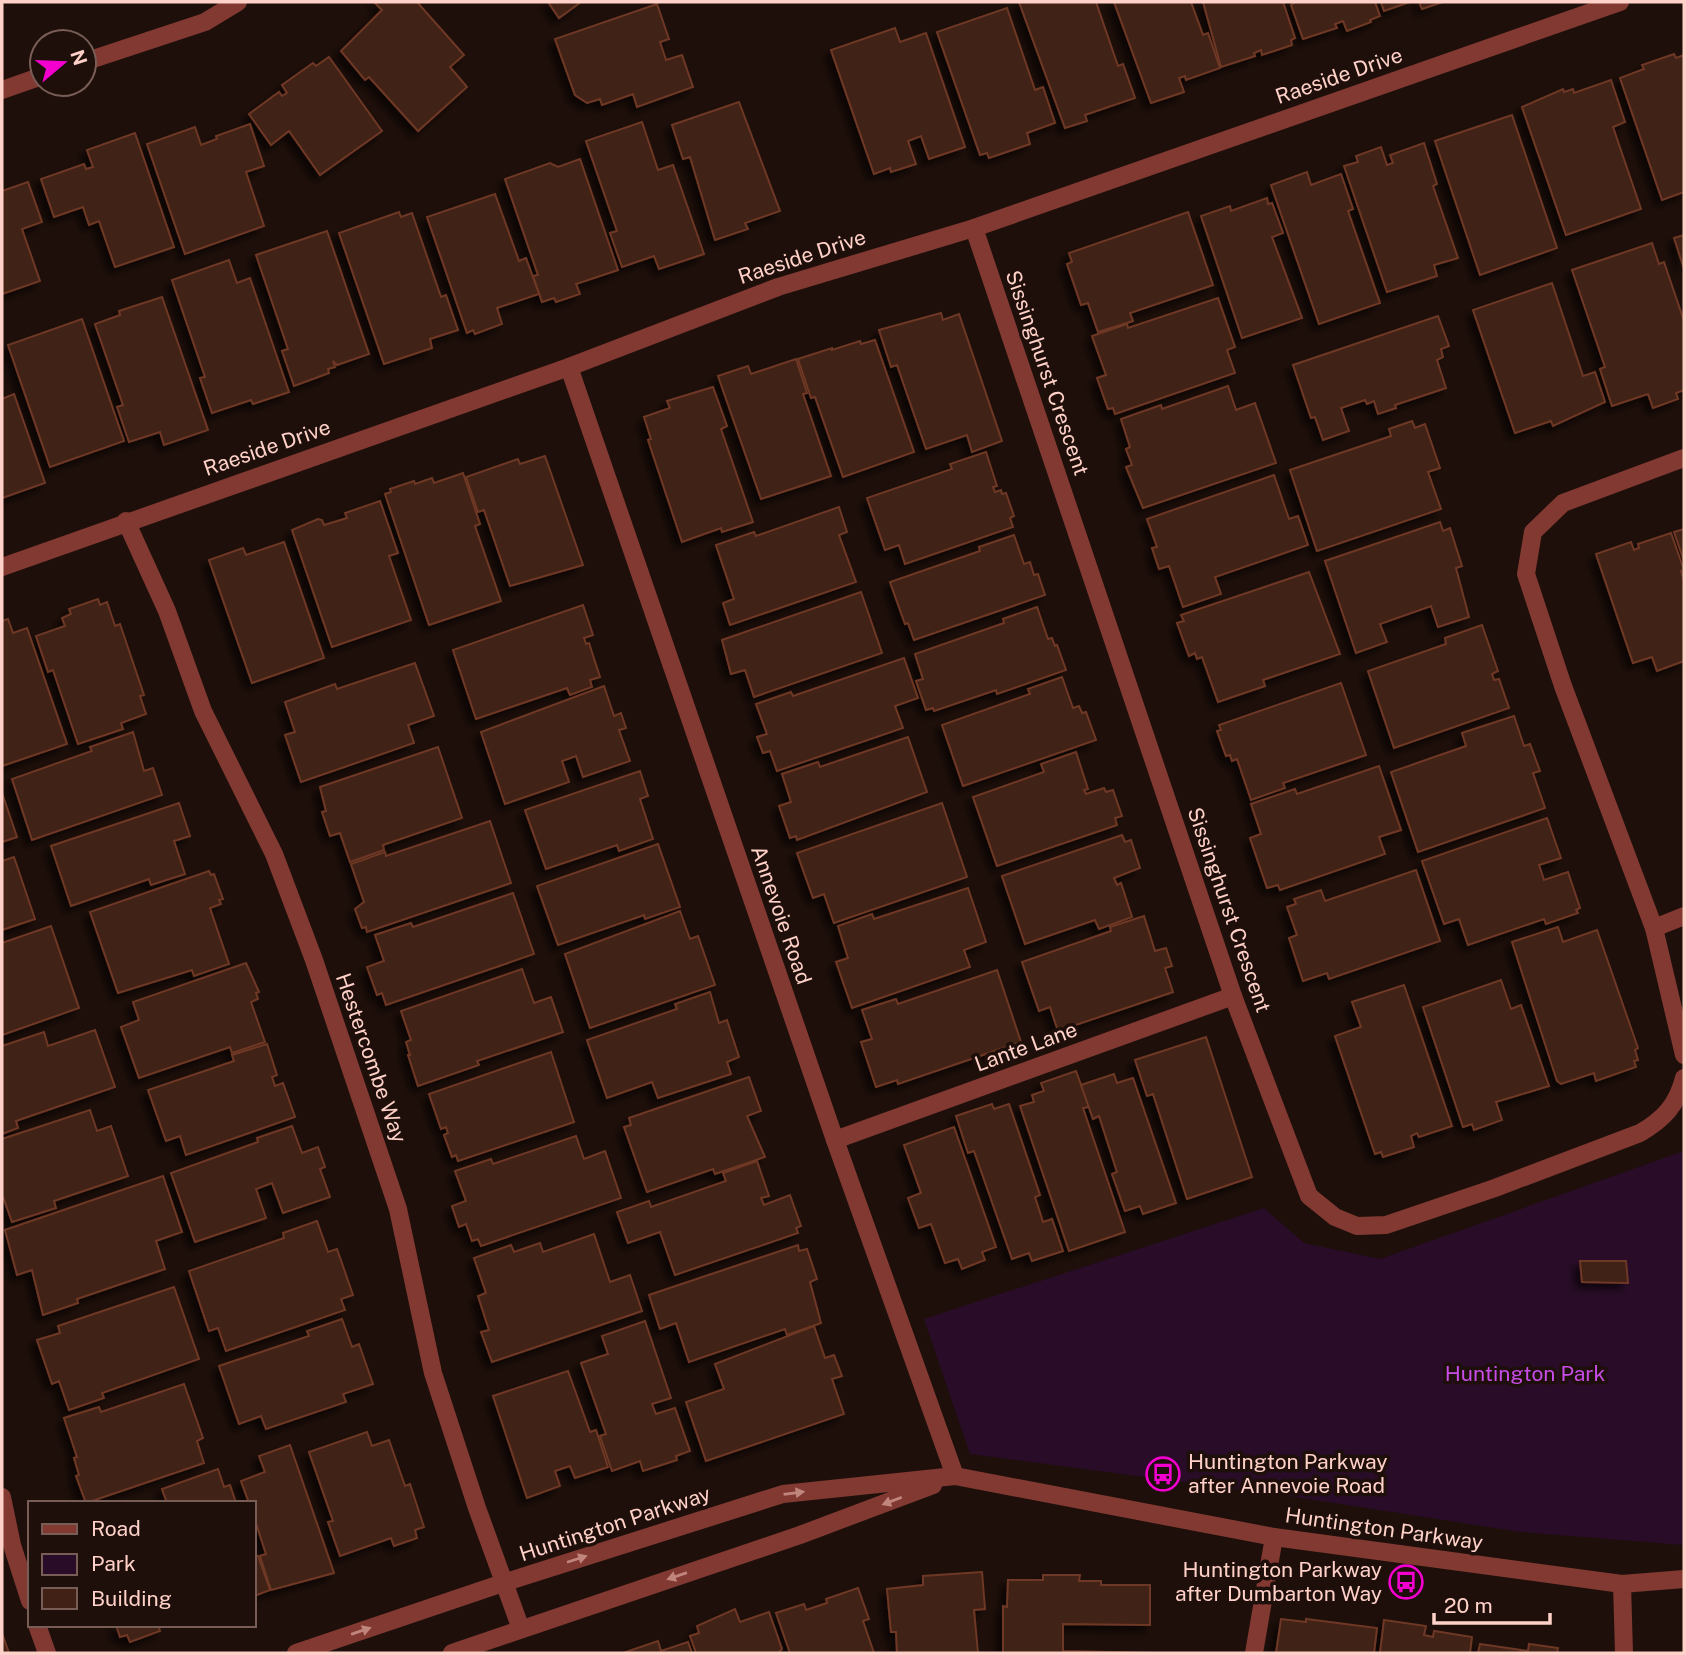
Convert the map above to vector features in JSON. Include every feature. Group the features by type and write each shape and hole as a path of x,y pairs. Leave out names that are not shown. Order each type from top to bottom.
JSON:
{"street":[{"path":"98,57 205,22 238,2"},
{"name":"Raeside Drive","path":"2,567 126,521 569,367 778,287 974,228 1620,2"},
{"path":"2,90 28,81"},
{"name":"Sissinghurst Crescent","path":"974,228 1233,996 1309,1196 1335,1216 1356,1226 1386,1224 1425,1213 1640,1133 1659,1122 1674,1107 1684,1078"},
{"name":"Annevoie Road","path":"569,367 835,1140 956,1476"},
{"path":"1684,457 1563,503 1533,532 1526,574 1563,686 1654,928 1684,1055"},
{"name":"Hestercombe Way","path":"126,521 167,611 203,711 274,854 314,960 398,1209 433,1373 521,1629"},
{"path":"1654,928 1684,916"},
{"name":"Lante Lane","path":"835,1140 1233,996"},
{"path":"453,1653 800,1535 956,1476"},
{"name":"Huntington Parkway","path":"296,1653 503,1583 783,1494 956,1476 1274,1537 1622,1584 1684,1579"},
{"path":"2,1497 12,1545 28,1595"},
{"path":"1254,1653 1274,1537"},
{"path":"1622,1584 1624,1653"},
{"path":"38,1627 47,1653"}],"green space":[{"name":"Huntington Park","path":"1684,1151 1684,1545 1521,1532 1289,1496 970,1454 924,1319 1264,1208 1304,1243 1380,1259"}],"building":[{"path":"374,2 417,2 464,55 450,67 467,87 418,131 369,77 365,80 341,51 382,10"},
{"path":"548,2 581,2 559,18"},
{"path":"1019,2 1096,2 1118,66 1123,64 1135,98 1085,115 1087,121 1065,128"},
{"path":"1114,2 1191,2 1203,35 1208,33 1220,68 1186,80 1185,76 1179,78 1184,92 1151,103"},
{"path":"1203,2 1283,2 1295,38 1291,40 1292,45 1262,55 1261,50 1254,53 1255,56 1221,67"},
{"path":"1296,2 1375,2 1380,16 1370,20 1371,22 1347,31 1343,21 1335,24 1337,28 1303,39 1291,5"},
{"path":"1381,2 1410,2 1384,11"},
{"path":"1419,2 1443,2 1422,9"},
{"path":"657,4 669,39 660,42 666,60 682,55 693,87 637,107 633,94 602,105 600,99 587,103 575,95 555,39"},
{"path":"1007,8 1035,90 1043,87 1055,123 1027,133 1030,144 989,158 987,153 980,155 937,32"},
{"path":"895,28 900,42 926,33 965,147 929,159 921,136 908,141 916,164 891,172 890,168 874,174 831,50"},
{"path":"1674,54 1676,58 1684,55 1684,192 1662,200 1620,78 1644,69 1642,65"},
{"path":"329,57 382,131 320,175 289,131 271,145 249,114 279,92 282,96 287,93 282,85 313,63 316,66"},
{"path":"1611,80 1625,122 1613,127 1641,209 1566,235 1522,107 1563,89 1564,92 1573,89 1574,93"},
{"path":"739,102 780,211 745,223 748,229 715,240 690,157 683,159 672,125"},
{"path":"1512,115 1557,248 1480,275 1435,141"},
{"path":"642,122 658,170 673,165 704,254 659,269 654,256 622,267 610,233 617,231 586,141"},
{"path":"250,124 264,166 246,172 264,226 185,254 147,144 195,127 201,145 217,139 216,136"},
{"path":"135,133 174,247 115,267 99,221 89,225 83,207 54,217 41,179 84,164 86,169 93,167 87,150"},
{"path":"1424,143 1437,184 1433,186 1458,258 1434,265 1437,276 1387,292 1344,166 1358,162 1356,156 1381,147 1387,165 1393,163 1390,155"},
{"path":"580,159 618,270 576,284 580,294 556,302 554,298 542,302 533,276 538,275 505,179 550,163 558,167"},
{"path":"1307,172 1311,185 1341,174 1353,209 1348,211 1380,303 1319,324 1271,185"},
{"path":"28,182 42,222 22,229 40,281 2,294 2,191"},
{"path":"495,194 519,261 526,258 539,294 497,308 502,324 475,334 473,330 467,333 427,217"},
{"path":"1267,198 1268,204 1272,203 1283,233 1272,237 1302,318 1242,338 1201,216 1230,206 1231,211"},
{"path":"399,212 401,217 412,213 441,297 446,295 458,330 430,339 432,348 384,364 339,233"},
{"path":"1188,212 1213,285 1130,313 1133,321 1098,332 1088,303 1081,305 1067,264 1072,262 1069,253"},
{"path":"327,231 369,354 337,365 333,361 335,367 328,369 329,373 294,386 282,351 288,349 256,255"},
{"path":"1684,235 1684,269 1674,238"},
{"path":"1652,243 1659,264 1664,262 1684,321 1684,390 1676,393 1678,399 1653,408 1648,394 1612,406 1600,369 1605,367 1572,270"},
{"path":"229,260 237,283 250,278 289,392 253,404 251,400 212,413 200,378 205,377 172,280"},
{"path":"1552,283 1583,376 1595,372 1605,402 1553,426 1551,421 1515,433 1473,310"},
{"path":"162,297 208,430 164,445 160,432 129,442 117,407 123,405 95,324 120,315 119,311"},
{"path":"1218,298 1235,347 1227,350 1235,373 1115,414 1113,408 1108,409 1097,378 1106,375 1092,336 1127,324 1128,328"},
{"path":"941,313 943,320 959,314 1002,441 972,452 967,435 926,449 897,365 891,367 879,330"},
{"path":"1438,316 1449,346 1441,349 1443,357 1437,360 1446,388 1395,405 1396,408 1378,414 1374,401 1367,404 1365,400 1341,408 1349,431 1323,440 1315,417 1311,418 1293,365"},
{"path":"82,319 124,441 50,467 8,345"},
{"path":"875,340 914,452 843,477 815,397 811,398 798,359 860,341 861,344"},
{"path":"796,359 807,393 803,394 831,476 761,499 718,376 748,366 751,374"},
{"path":"1228,386 1236,410 1255,403 1276,463 1143,508 1126,467 1132,465 1126,449 1130,447 1121,419 1161,405 1162,409"},
{"path":"713,387 727,426 721,429 753,522 722,532 721,528 682,542 648,440 651,439 644,417 670,408 667,401"},
{"path":"14,394 45,483 2,498 2,399"},
{"path":"1412,421 1415,428 1425,424 1440,468 1428,472 1441,509 1317,551 1290,470 1391,436 1389,429"},
{"path":"986,452 997,486 993,487 995,492 1001,490 1002,494 1006,493 1014,516 1010,518 1013,527 905,564 899,545 885,550 867,498 952,469 950,464"},
{"path":"545,456 583,565 510,586 484,510 478,512 466,477 518,459 520,464"},
{"path":"463,473 480,524 475,526 501,601 429,625 385,494 391,492 390,489 414,481 415,484 432,478 434,483"},
{"path":"1274,475 1289,519 1298,516 1308,545 1215,577 1221,594 1183,607 1169,566 1159,569 1152,548 1157,547 1147,519"},
{"path":"380,501 398,553 389,556 411,620 332,647 292,530 318,519 322,520 324,525 347,518 345,513"},
{"path":"839,507 847,532 839,535 856,582 730,625 723,603 734,599 716,545 754,532 756,536"},
{"path":"1440,522 1443,531 1450,528 1462,566 1456,568 1469,617 1438,627 1431,606 1380,624 1387,642 1356,653 1325,561"},
{"path":"1684,529 1684,561 1674,532"},
{"path":"1671,533 1684,570 1681,571 1684,581 1684,661 1657,671 1652,657 1633,663 1596,554 1631,542 1634,550 1639,548 1638,544"},
{"path":"1014,535 1024,564 1030,562 1034,575 1038,574 1045,595 914,640 908,623 905,624 890,582 980,551 979,547"},
{"path":"284,542 324,658 252,683 209,560 243,548 246,555"},
{"path":"1309,572 1340,654 1263,680 1265,686 1218,702 1202,657 1197,659 1195,653 1189,656 1177,623 1184,621 1181,615"},
{"path":"861,592 882,653 754,697 745,670 731,674 722,640"},
{"path":"98,599 100,605 107,602 115,626 120,624 144,695 140,696 146,714 121,723 123,729 78,744 53,670 48,672 36,636 65,626 62,618 71,614 69,609"},
{"path":"583,605 593,635 584,638 586,644 589,643 600,677 590,680 592,687 570,695 567,688 476,719 453,650"},
{"path":"1037,607 1048,639 1052,638 1055,646 1057,645 1066,670 997,694 996,690 934,711 933,708 926,710 916,681 923,679 915,654 1004,623 1003,619"},
{"path":"8,619 13,633 27,628 67,744 2,766 2,621"},
{"path":"1482,625 1498,671 1492,674 1494,680 1499,679 1509,708 1394,748 1368,671 1446,644 1445,638"},
{"path":"904,658 918,698 895,706 903,728 777,771 770,751 763,753 757,737 767,734 756,704 791,692 793,696"},
{"path":"415,663 434,716 408,725 414,743 301,782 285,735 295,732 285,702 335,684 337,689"},
{"path":"1062,677 1073,708 1079,706 1082,713 1086,712 1096,740 963,786 942,725 1030,694 1028,689"},
{"path":"1341,683 1366,755 1283,783 1285,788 1251,800 1237,759 1232,761 1230,755 1226,756 1217,731 1221,730 1219,725"},
{"path":"604,686 614,716 621,713 626,728 619,730 630,761 583,777 576,756 562,761 569,782 505,804 481,732"},
{"path":"1514,716 1524,746 1530,744 1540,771 1533,773 1545,808 1418,852 1391,772 1466,746 1462,733"},
{"path":"133,732 144,771 153,768 162,795 32,840 12,779 92,751 90,747"},
{"path":"908,737 927,792 797,840 796,836 790,838 779,806 791,802 782,774 818,762 820,767"},
{"path":"438,747 462,818 383,845 384,850 350,862 340,833 330,836 322,812 326,811 320,787"},
{"path":"1076,752 1088,789 1084,790 1086,794 1104,788 1106,792 1113,790 1122,816 1115,818 1117,825 997,866 973,797 1044,772 1041,764"},
{"path":"1379,766 1401,830 1379,837 1385,854 1280,890 1278,885 1267,888 1250,838 1261,834 1251,804 1295,789 1297,794"},
{"path":"640,771 648,796 640,799 653,839 619,851 617,845 546,869 525,810"},
{"path":"2,793 17,837 2,842"},
{"path":"179,803 190,836 174,841 185,874 151,885 149,879 71,906 51,846"},
{"path":"942,803 967,877 834,923 824,894 813,898 797,853"},
{"path":"1547,818 1561,858 1539,865 1544,880 1568,872 1580,908 1576,910 1578,913 1546,924 1544,919 1468,945 1459,919 1444,924 1422,861"},
{"path":"490,821 511,883 367,932 366,927 362,928 355,909 364,902 351,864 385,852 386,856"},
{"path":"1122,835 1125,842 1131,840 1140,868 1114,878 1117,885 1121,883 1132,917 1099,929 1095,920 1025,944 1002,876"},
{"path":"658,844 680,907 645,919 644,915 558,945 537,886"},
{"path":"14,857 35,919 2,930 2,861"},
{"path":"1416,870 1440,941 1329,979 1327,973 1303,981 1289,938 1297,935 1287,907 1296,904 1294,899 1321,890 1325,901"},
{"path":"209,871 211,875 214,874 223,899 219,900 221,904 210,908 229,964 194,976 192,970 118,993 90,912"},
{"path":"968,888 986,942 964,950 970,967 852,1008 836,962 848,958 838,926 872,914 874,919"},
{"path":"513,893 534,954 386,1005 382,993 377,995 367,967 384,961 375,935 411,923 413,927"},
{"path":"680,911 690,939 698,936 715,985 590,1028 565,954"},
{"path":"1144,916 1155,951 1166,948 1172,966 1165,968 1173,992 1058,1031 1050,1007 1039,1011 1022,962 1111,931 1110,927"},
{"path":"51,926 79,1008 2,1035 2,943"},
{"path":"1558,927 1563,942 1597,930 1638,1048 1635,1050 1638,1060 1634,1061 1636,1067 1596,1081 1594,1073 1561,1084 1557,1081 1512,942"},
{"path":"246,963 259,992 256,993 258,999 251,1002 265,1042 232,1053 230,1047 139,1078 121,1027 139,1020 133,1002"},
{"path":"522,969 534,1003 551,997 563,1032 477,1061 479,1065 418,1086 406,1042 411,1040 401,1011"},
{"path":"997,970 1021,1042 898,1084 897,1080 876,1087 861,1042 872,1039 862,1010 896,999 898,1004"},
{"path":"1501,980 1511,1009 1521,1005 1549,1086 1496,1102 1502,1120 1474,1130 1472,1124 1463,1127 1423,1007"},
{"path":"1404,985 1452,1126 1419,1137 1417,1133 1411,1136 1414,1147 1383,1157 1381,1152 1375,1154 1335,1036 1361,1027 1352,1002"},
{"path":"710,992 719,1023 727,1020 739,1057 727,1062 731,1074 658,1098 652,1082 607,1098 587,1040 677,1009 675,1004"},
{"path":"95,1030 115,1087 16,1121 18,1128 2,1134 2,1046 44,1032 48,1046"},
{"path":"1206,1037 1252,1177 1187,1199 1153,1094 1147,1096 1135,1060"},
{"path":"267,1044 277,1075 272,1077 275,1086 283,1083 295,1117 186,1155 180,1136 166,1141 148,1090 234,1061 232,1055"},
{"path":"551,1052 574,1122 458,1161 456,1155 452,1157 444,1135 448,1133 446,1127 441,1129 429,1094"},
{"path":"1076,1071 1089,1107 1083,1108 1125,1232 1069,1251 1020,1106 1034,1102 1032,1095 1044,1091 1041,1083"},
{"path":"1114,1074 1117,1083 1133,1078 1176,1203 1143,1214 1140,1206 1125,1211 1112,1174 1117,1172 1099,1116 1093,1119 1081,1085"},
{"path":"749,1077 761,1111 747,1116 765,1157 715,1174 713,1169 647,1192 624,1127 631,1125 629,1118"},
{"path":"992,1104 994,1109 1009,1104 1040,1195 1035,1197 1043,1222 1052,1219 1063,1251 1032,1261 1029,1253 1012,1259 974,1151 968,1153 956,1116"},
{"path":"90,1110 97,1131 111,1126 128,1176 54,1201 56,1208 12,1222 2,1194 2,1139"},
{"path":"292,1126 302,1153 318,1147 325,1167 320,1169 330,1197 283,1213 272,1183 256,1189 266,1218 195,1242 171,1173 258,1142 257,1138"},
{"path":"954,1127 996,1247 982,1252 985,1260 962,1269 958,1259 945,1263 931,1224 919,1228 908,1198 921,1193 904,1145"},
{"path":"576,1136 584,1159 605,1151 621,1198 481,1246 478,1239 472,1241 466,1224 459,1227 452,1206 466,1201 455,1171 491,1159 493,1164"},
{"path":"757,1161 769,1196 761,1198 764,1205 790,1195 801,1226 796,1228 798,1233 675,1275 660,1232 628,1243 617,1212 649,1201 651,1207 726,1181 723,1173"},
{"path":"163,1176 182,1232 156,1241 165,1269 77,1299 78,1303 43,1315 32,1270 17,1275 5,1230"},
{"path":"317,1221 328,1252 337,1249 353,1295 341,1299 345,1310 226,1351 218,1328 209,1331 189,1271 284,1238 283,1233"},
{"path":"594,1234 610,1282 630,1275 642,1311 492,1362 481,1332 489,1330 478,1296 486,1293 474,1258 511,1245 514,1252 540,1243 543,1252"},
{"path":"798,1245 799,1251 807,1249 817,1279 810,1282 821,1323 787,1335 785,1329 689,1362 676,1323 660,1329 649,1295"},
{"path":"1580,1261 1626,1261 1628,1283 1582,1282"},
{"path":"174,1287 199,1359 102,1393 104,1398 69,1410 59,1381 52,1384 37,1340 60,1333 58,1326"},
{"path":"342,1319 352,1347 359,1344 373,1384 343,1394 346,1402 266,1429 261,1416 239,1424 219,1366 309,1336 307,1331"},
{"path":"645,1321 671,1398 652,1404 656,1414 675,1408 690,1451 676,1456 677,1460 643,1471 640,1461 612,1471 600,1436 606,1434 581,1363 608,1354 602,1336"},
{"path":"814,1326 825,1358 834,1355 842,1376 832,1379 844,1414 706,1461 686,1402 724,1389 715,1364"},
{"path":"568,1371 590,1432 596,1430 608,1467 575,1478 570,1466 555,1471 560,1486 527,1498 493,1396"},
{"path":"184,1384 203,1438 197,1441 204,1463 85,1501 76,1476 79,1475 74,1458 77,1457 64,1418 99,1407 101,1412"},
{"path":"367,1432 372,1446 389,1440 405,1486 410,1484 424,1527 415,1530 417,1538 394,1546 391,1538 340,1556 328,1522 333,1521 309,1452"},
{"path":"290,1445 334,1573 271,1590 260,1556 266,1554 256,1523 256,1501 248,1501 241,1481 265,1472 259,1456"},
{"path":"218,1469 224,1487 230,1485 235,1501 166,1501 162,1489"},
{"path":"256,1556 258,1556 270,1590 256,1595"},
{"path":"982,1572 985,1609 974,1610 978,1653 897,1653 896,1632 891,1632 887,1589 923,1585 923,1576"},
{"path":"1043,1575 1080,1575 1079,1581 1101,1581 1101,1585 1150,1585 1150,1625 1063,1624 1063,1651 1155,1653 1003,1653 1003,1606 1007,1607 1008,1580 1043,1580"},
{"path":"858,1588 869,1619 863,1621 874,1653 790,1653 776,1613 804,1604 806,1610 827,1603 826,1599"},
{"path":"735,1609 740,1622 769,1612 782,1649 778,1653 696,1653 690,1636 699,1633 697,1626"},
{"path":"1281,1619 1306,1622 1306,1619 1377,1628 1374,1653 1276,1653"},
{"path":"1384,1620 1426,1626 1424,1635 1433,1637 1434,1631 1472,1637 1470,1653 1380,1653"},
{"path":"117,1627 159,1627 160,1631 130,1642 127,1635 120,1637"},
{"path":"2,1633 9,1653 2,1653"},
{"path":"658,1641 661,1651 688,1642 692,1653 623,1653"},
{"path":"1480,1644 1528,1651 1529,1644 1558,1648 1557,1653 1478,1653"}],"place":[{"name":"Huntington Parkway after Annevoie Road","path":"1163,1474"},
{"name":"Huntington Parkway after Dumbarton Way","path":"1406,1582"}]}
